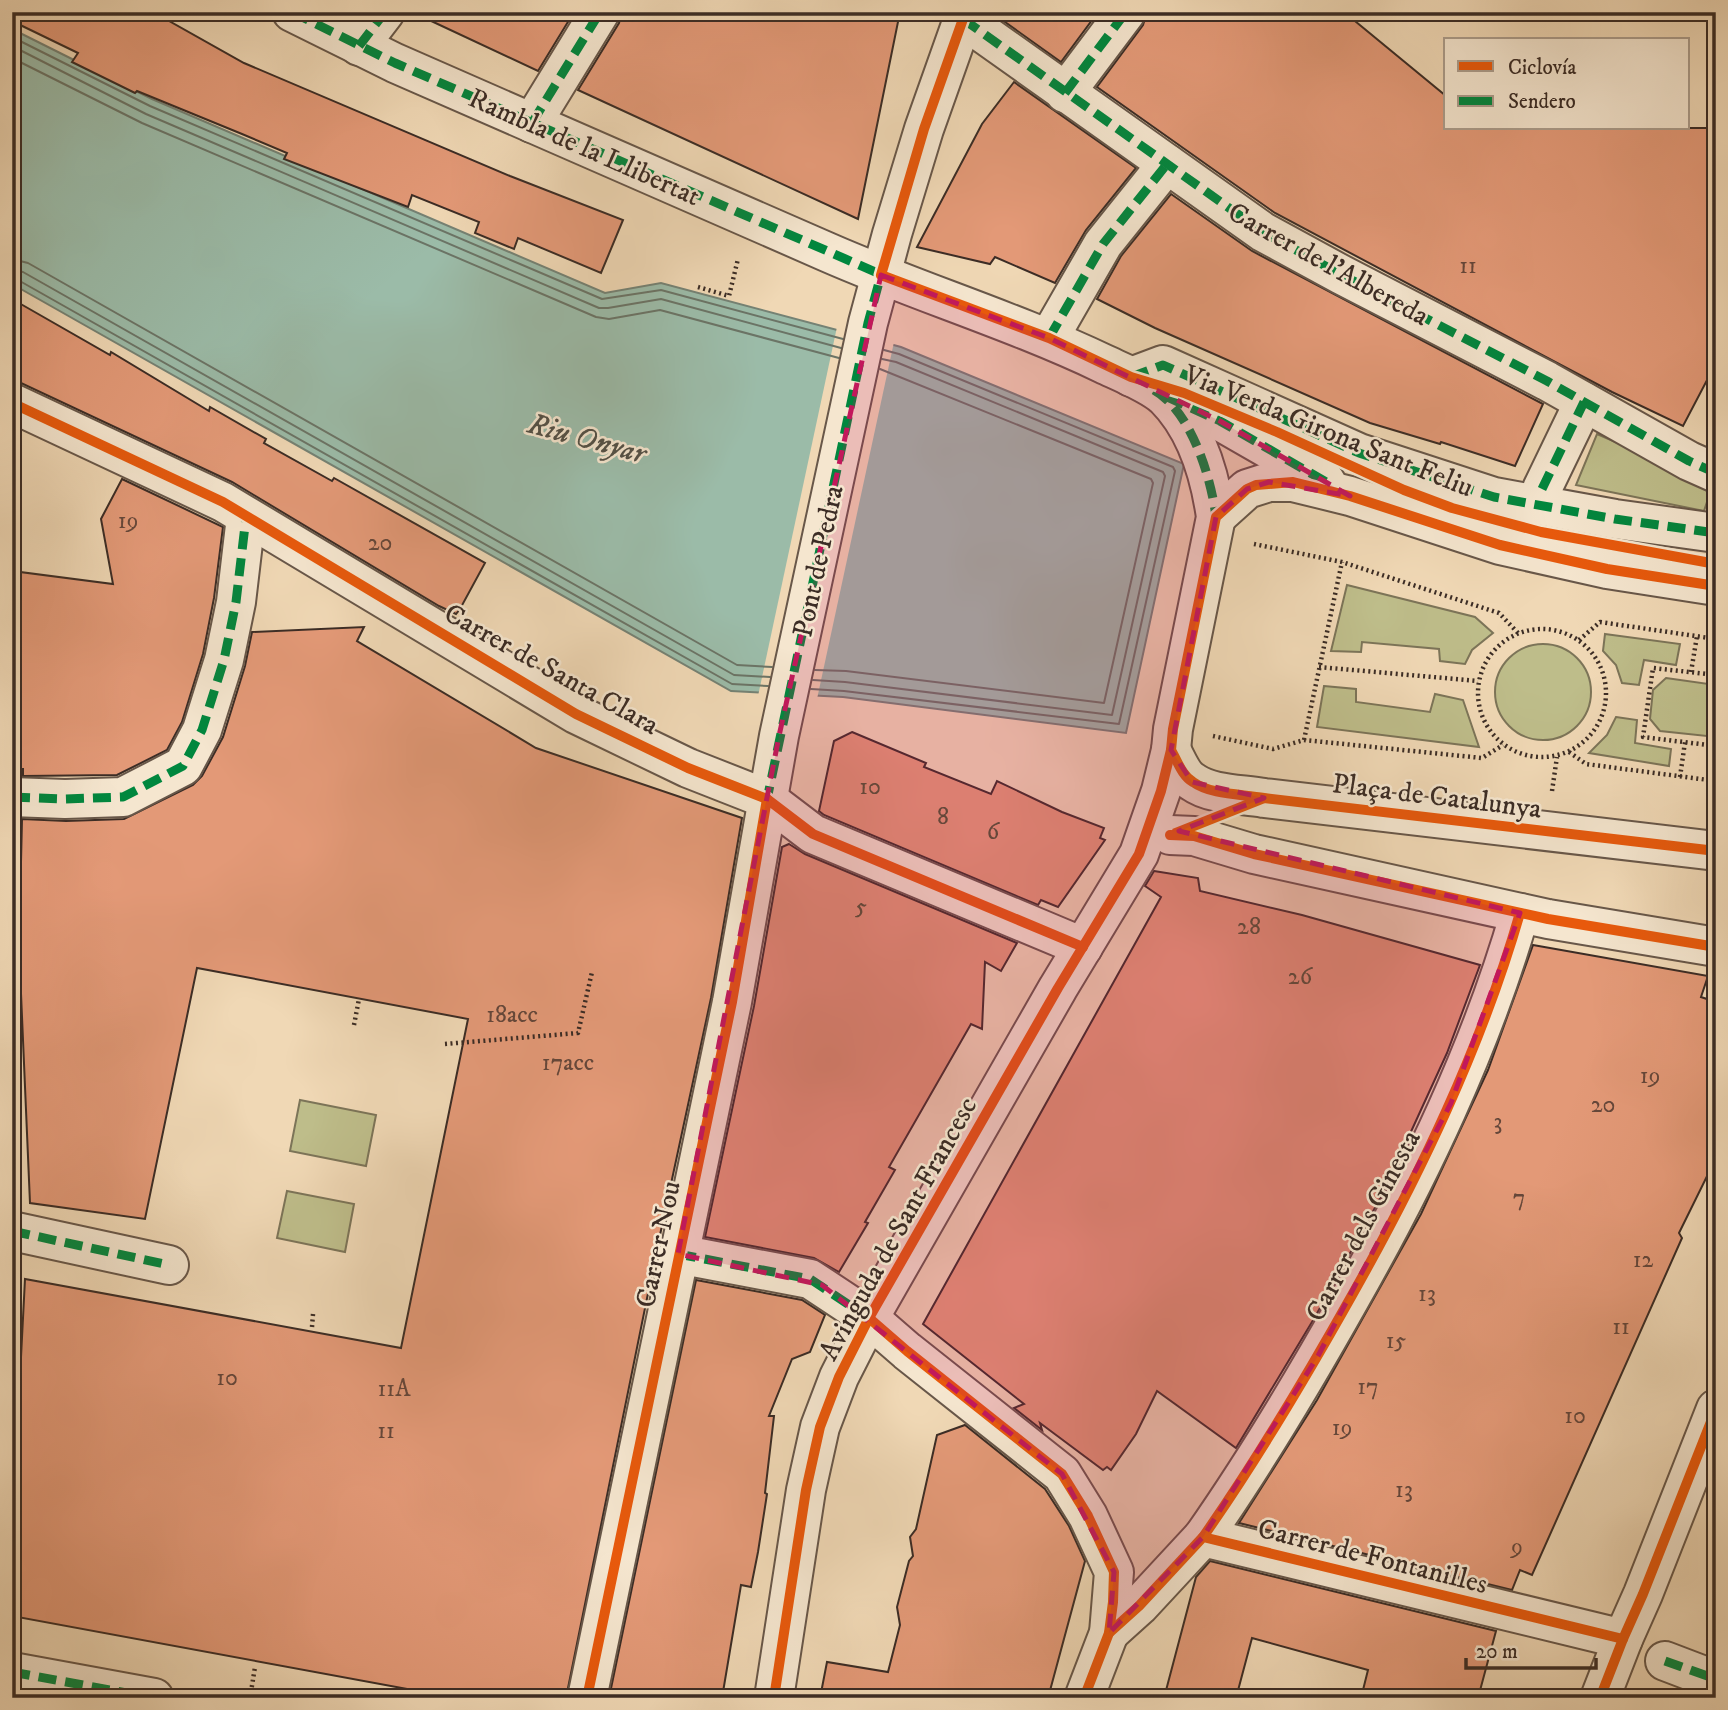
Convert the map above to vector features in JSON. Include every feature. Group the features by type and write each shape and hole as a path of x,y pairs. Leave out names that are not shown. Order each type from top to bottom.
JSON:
{"street":[{"name":"Rambla de la Llibertat","path":"292,12 359,46 881,275"},
{"path":"359,46 384,12"},
{"path":"532,122 600,12"},
{"path":"1065,93 1126,12"},
{"name":"Carrer de l'Albereda","path":"966,16 1065,93 1263,232 1716,473"},
{"name":"Pont de Pedra","path":"766,799 868,323 924,129 966,16"},
{"path":"1049,338 1103,244 1167,164"},
{"path":"881,275 1049,338 1220,421 1350,496"},
{"path":"1131,377 1163,365 1359,453 1494,498 1716,533"},
{"path":"1154,844 1161,790 1216,517 1213,493 1196,440 1164,396"},
{"path":"1542,489 1584,401"},
{"name":"Carrer de Santa Clara","path":"12,403 223,502 576,714 688,768 766,799 813,834 1083,947"},
{"path":"1216,517 1247,489 1269,482 1293,482 1350,496 1500,545 1607,569 1716,586"},
{"path":"12,797 123,797 183,766 202,730 224,660 236,603 246,517"},
{"name":"Plaça de Catalunya","path":"1171,750 1192,782 1210,789 1264,798 1716,851"},
{"path":"1154,844 1264,798"},
{"name":"Carrer Nou","path":"587,1698 732,1002 766,799"},
{"path":"1154,844 1194,836 1254,854 1520,913 1716,947"},
{"name":"Avinguda de Sant Francesc","path":"774,1698 806,1490 821,1427 839,1377 869,1318 1083,947 1154,844"},
{"name":"Carrer dels Ginesta","path":"1203,1537 1318,1356 1408,1193 1451,1103 1501,972 1520,913"},
{"path":"12,1231 169,1265"},
{"path":"678,1254 810,1279 869,1318 1062,1474 1088,1516 1114,1573 1109,1633 1084,1698"},
{"path":"1600,1698 1716,1409"},
{"path":"1109,1633 1139,1606 1203,1537"},
{"name":"Carrer de Fontanilles","path":"1203,1537 1623,1639"},
{"path":"1665,1661 1707,1677"},
{"path":"12,1672 154,1698"}],"path":[{"path":"698,287 729,296 738,259"},
{"path":"1251,543 1342,562 1499,612 1518,633"},
{"path":"1304,740 1342,562"},
{"path":"1600,610 1600,622"},
{"path":"1579,640 1600,622 1716,639"},
{"path":"1539,628 1560,631 1579,640 1595,656 1604,675 1606,697 1602,717 1591,735 1576,748 1557,757 1537,758 1518,754 1503,745 1490,733 1481,717 1477,699 1478,681 1485,661 1499,644 1518,633 1539,628"},
{"path":"1691,672 1697,636"},
{"path":"1319,667 1478,681"},
{"path":"1716,675 1653,667 1643,737 1716,746"},
{"path":"1209,736 1273,749 1304,740 1482,758 1503,745"},
{"path":"1680,777 1685,742"},
{"path":"1568,751 1586,764 1716,781"},
{"path":"445,1044 578,1033 592,972"},
{"path":"354,1025 359,999"},
{"path":"312,1327 313,1314"},
{"path":"250,1698 255,1667"}],"highlighted area":[{"path":"881,275 1049,338 1220,421 1350,496 1269,482 1247,489 1216,517 1171,750 1192,782 1264,798 1179,831 1520,913 1451,1103 1318,1356 1203,1537 1109,1633 1114,1572 1062,1474 822,1285 678,1254 779,736"}],"shaded area":[{"path":"1597,434 1713,484 1704,511 1576,485"},
{"path":"1347,585 1475,617 1493,633 1472,650 1465,664 1440,661 1439,649 1362,642 1361,652 1331,651"},
{"path":"1605,634 1680,644 1676,665 1644,660 1639,685 1622,683 1616,665 1603,651"},
{"path":"1543,644 1561,648 1577,658 1587,674 1591,692 1587,710 1577,726 1561,736 1543,740 1525,736 1509,726 1499,710 1495,692 1499,674 1509,658 1525,648"},
{"path":"1666,678 1716,685 1716,737 1660,731 1650,719 1653,690"},
{"path":"1324,686 1356,689 1356,702 1430,712 1435,694 1463,700 1479,747 1317,727"},
{"path":"1616,717 1637,720 1635,743 1671,749 1669,766 1589,753 1607,735"},
{"path":"300,1100 376,1115 366,1166 290,1151"},
{"path":"287,1191 354,1204 345,1252 277,1238"}],"water":[{"name":"Riu Onyar","path":"12,29 152,99 605,293 661,283 901,347 1184,464 1126,733 843,697 731,691 12,284"}],"pier":[{"path":"837,327 894,342 817,699 758,696"}],"building":[{"path":"12,12 153,12 244,63 510,176 623,220 601,273 518,238 514,249 475,233 479,222 412,195 408,207 284,159 287,153 137,91 135,93 72,62 78,53 12,21"},
{"path":"412,12 574,12 538,71"},
{"path":"622,12 900,12 858,219 578,90 619,23"},
{"path":"991,12 1098,12 1061,62"},
{"path":"1147,12 1344,12 1444,94 1444,130 1716,128 1716,363 1683,426 1612,392 1275,213 1097,87 1143,25"},
{"path":"1014,82 1136,168 1086,230 1055,283 995,257 990,264 917,247 982,124"},
{"path":"1171,194 1252,251 1543,404 1515,466 1370,423 1155,328 1097,299 1121,256"},
{"path":"12,299 110,355 111,352 209,411 210,407 266,439 264,443 332,481 334,478 485,563 460,609 456,614 439,606 232,482 12,381"},
{"path":"122,479 223,527 214,598 203,654 182,722 167,750 117,775 23,776 23,769 15,769 12,571 113,584 101,519"},
{"path":"364,627 357,641 536,748 742,818 711,998 566,1698 456,1698 12,1616 12,1533 25,1279 401,1348 468,1019 197,968 145,1219 30,1203 19,947 22,819 124,819 193,785 202,776 223,737 245,666 252,632"},
{"path":"852,732 926,763 924,767 991,794 997,781 1062,812 1104,828 1100,838 1105,840 1058,907 1041,900 1038,905 824,815 819,811 834,741"},
{"path":"789,844 805,854 1017,943 1001,971 985,962 982,1029 971,1024 889,1167 895,1170 839,1272 814,1258 705,1237 754,1006 782,847"},
{"path":"1154,871 1198,878 1200,891 1302,915 1480,965 1447,1053 1382,1195 1315,1317 1236,1448 1157,1391 1136,1434 1111,1470 1107,1467 1103,1470 1040,1423 1042,1430 1014,1408 1024,1404 923,1324 1161,897 1145,886"},
{"path":"1533,945 1708,976 1701,997 1716,1002 1716,1158 1679,1233 1682,1238 1532,1575 1520,1570 1512,1590 1239,1523 1317,1400 1421,1214 1488,1070"},
{"path":"696,1280 802,1300 825,1315 810,1352 792,1359 769,1416 774,1416 767,1494 758,1552 751,1587 741,1585 722,1698 609,1698"},
{"path":"965,1425 1045,1489 1069,1526 1085,1561 1048,1698 820,1698 827,1662 888,1672 900,1625 897,1607 909,1561 913,1556 910,1537 916,1529 937,1435"},
{"path":"1210,1561 1496,1631 1478,1698 1361,1698 1368,1670 1252,1638 1236,1698 1164,1698 1196,1577"}],"marked path":[{"path":"292,12 395,63 887,277"},
{"path":"359,46 385,12"},
{"path":"532,123 600,12"},
{"path":"1065,93 1126,12"},
{"path":"963,19 1263,232 1716,473"},
{"path":"1049,338 1103,244 1167,164"},
{"path":"766,804 868,323 882,271"},
{"path":"1131,377 1163,365 1359,453 1494,497 1615,519 1716,533"},
{"path":"1154,390 1179,413 1189,429 1204,465 1216,517"},
{"path":"1167,397 1220,421 1333,486"},
{"path":"1542,489 1584,402"},
{"path":"12,797 123,797 183,766 202,730 224,660 236,602 246,517"},
{"path":"12,1231 169,1265"},
{"path":"678,1254 810,1279 869,1318"},
{"path":"1665,1661 1716,1679"},
{"path":"12,1672 154,1698"}],"cycle path":[{"name":"Via Verda Girona Sant Feliu","path":"968,12 963,19 924,129 881,275 1049,338 1131,377 1184,393 1404,490 1452,508 1541,532 1716,564"},
{"path":"12,403 223,502 576,714 688,768 767,799 813,834 1083,947"},
{"path":"774,1698 806,1490 820,1427 839,1377 869,1318 1058,988 1139,854 1161,791 1171,750 1216,517 1247,489 1256,485 1293,482 1350,496 1500,545 1607,569 1716,586"},
{"path":"1171,750 1189,779 1218,792 1716,851"},
{"path":"1176,833 1264,798"},
{"path":"587,1698 732,1002 767,799"},
{"path":"1170,835 1194,836 1254,854 1548,919 1716,947"},
{"path":"1203,1537 1298,1389 1401,1205 1468,1062 1520,913"},
{"path":"869,1318 1062,1474 1088,1516 1114,1572 1109,1633 1084,1698"},
{"path":"1600,1698 1716,1409"},
{"path":"1109,1633 1139,1606 1203,1537 1623,1639"}]}
